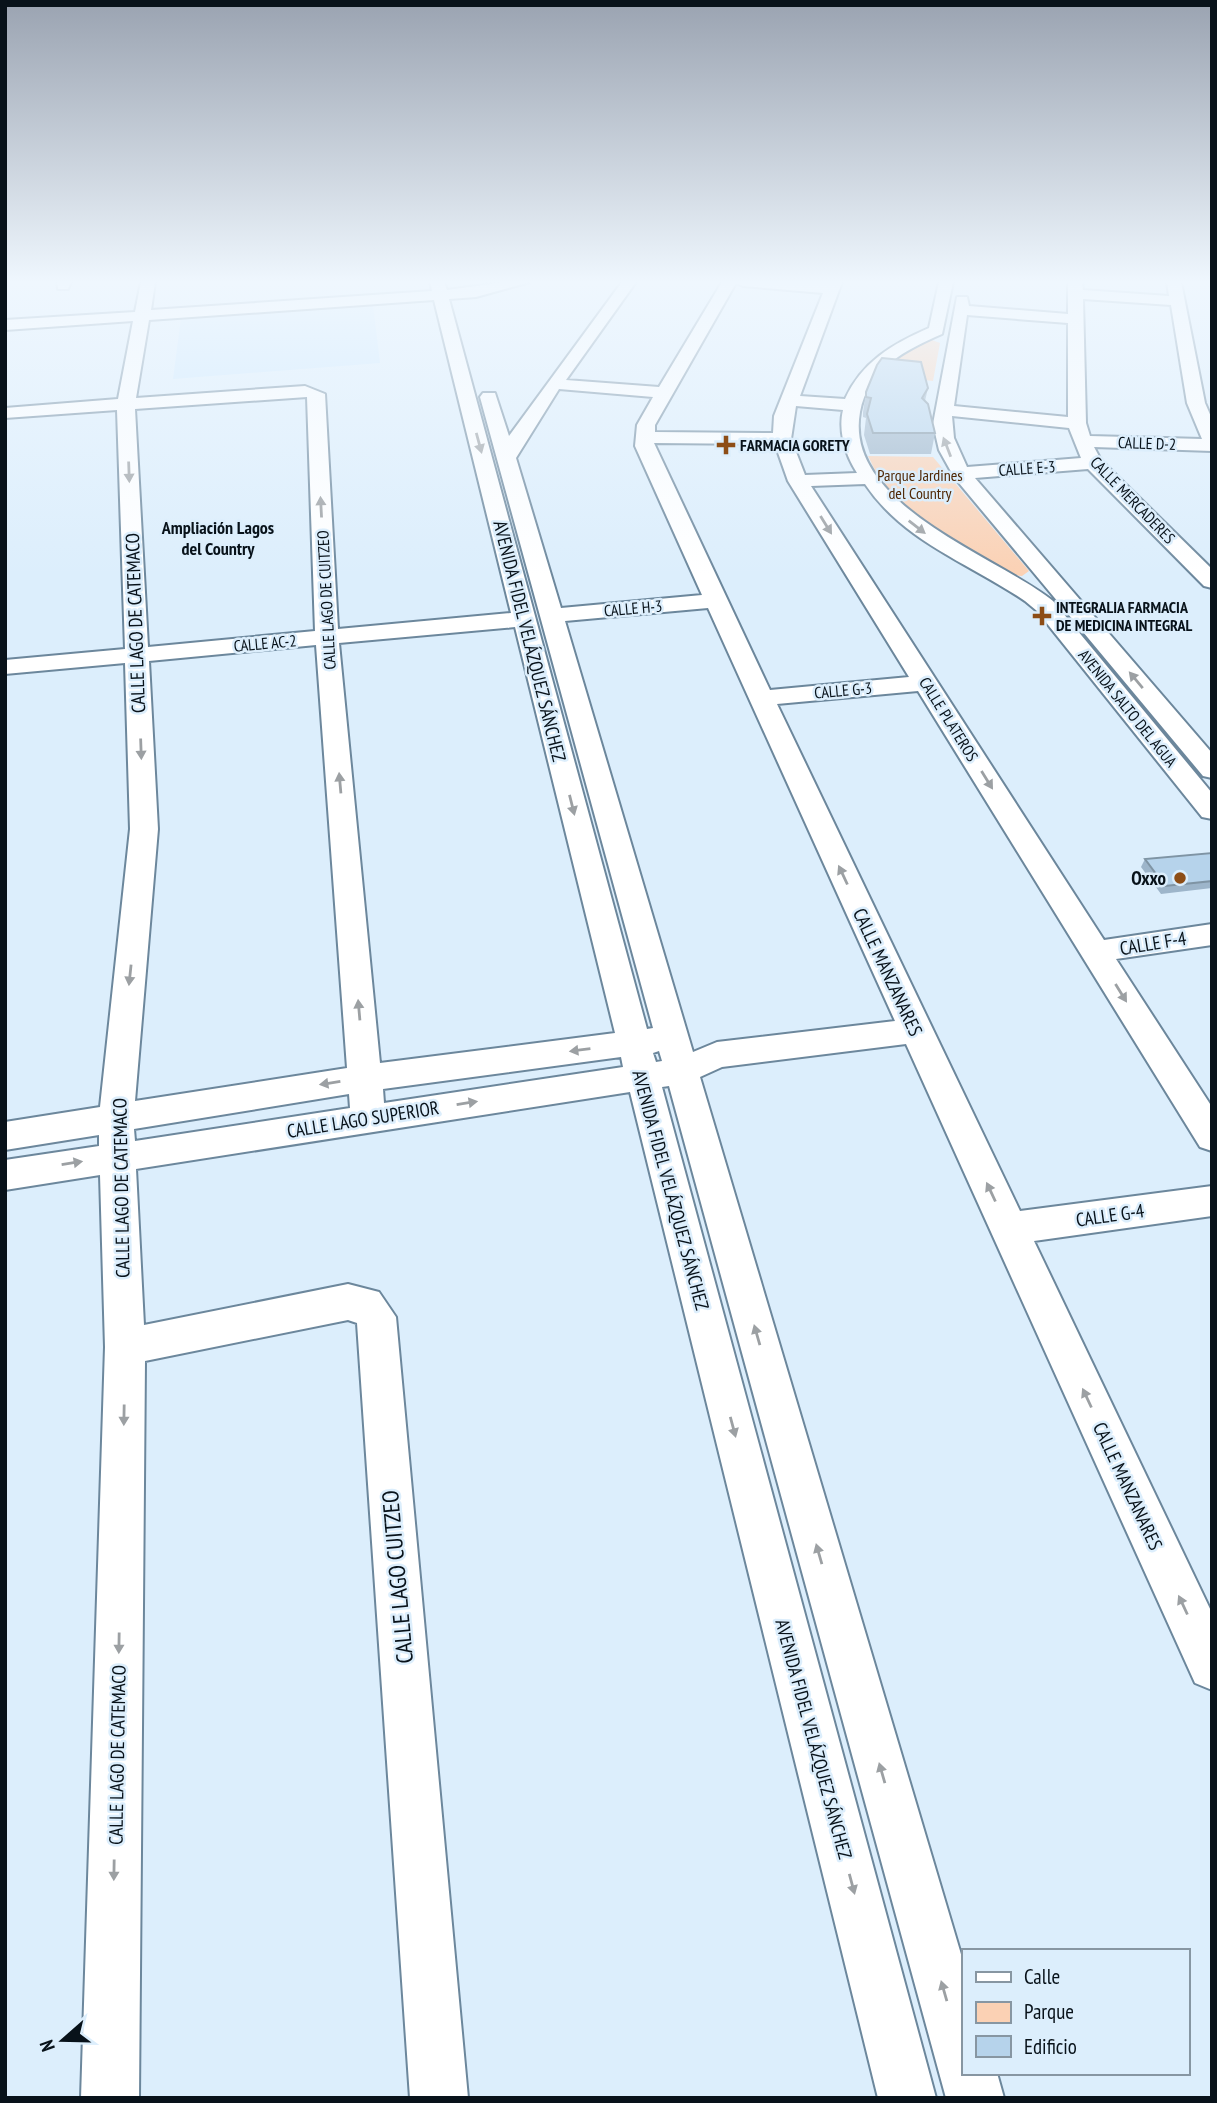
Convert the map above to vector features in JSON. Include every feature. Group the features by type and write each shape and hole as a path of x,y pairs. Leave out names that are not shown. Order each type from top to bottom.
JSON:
{"street":[{"name":"CALLE LAGO DE CATEMACO","path":"110,2098 125,1347 116,1118 144,829 126,404 131,380"},
{"name":"AVENIDA FIDEL VELÁZQUEZ SÁNCHEZ","path":"472,380 537,617 639,926 657,1057 720,1378 907,2098"},
{"name":"AVENIDA FIDEL VELÁZQUEZ SÁNCHEZ","path":"480,380 507,457 523,566"},
{"path":"507,457 526,423 558,380"},
{"path":"672,380 643,437 782,439 783,416 798,380"},
{"name":"AVENIDA SALTO DEL AGUA","path":"864,380 852,405 850,436 869,478 915,526 1045,606 1212,811"},
{"name":"AVENIDA SALTO DEL AGUA","path":"949,380 944,410 943,440 961,473 1211,769"},
{"name":"CALLE MERCADERES","path":"1078,380 1079,432 1093,463 1212,581"},
{"path":"1195,380 1196,403 1212,443"},
{"path":"555,384 664,393"},
{"name":"CALLE LAGO DE CUITZEO","path":"5,414 305,391 316,394 327,637 368,1118"},
{"path":"790,400 852,405"},
{"name":"CALLE D-2","path":"944,410 1079,432 1212,443"},
{"name":"CALLE MANZANARES","path":"643,437 644,446 1212,1667"},
{"name":"CALLE PLATEROS","path":"782,439 798,481 1212,1137"},
{"name":"CALLE E-3","path":"961,473 1093,463"},
{"path":"798,481 869,478"},
{"path":"1003,578 1033,580 1041,575 1038,564"},
{"name":"CALLE H-3","path":"537,617 716,601"},
{"name":"AVENIDA FIDEL VELÁZQUEZ SÁNCHEZ","path":"537,617 604,930 657,1057 766,1370 962,2052"},
{"name":"CALLE AC-2","path":"5,667 537,617"},
{"name":"CALLE G-3","path":"761,698 926,683"},
{"path":"1136,718 1165,715"},
{"path":"604,930 639,926"},
{"name":"CALLE F-4","path":"1095,952 1212,934"},
{"name":"CALLE LAGO SUPERIOR","path":"5,1136 365,1078 717,1055 916,1031"},
{"name":"CALLE LAGO SUPERIOR","path":"5,1175 368,1118 657,1057"},
{"name":"CALLE G-4","path":"1008,1229 1212,1201"},
{"name":"CALLE LAGO CUITZEO","path":"125,1347 348,1302 365,1304 376,1317 439,2098"},
{"path":"720,1378 766,1370"}],"green space":[{"name":"Parque Jardines del Country","path":"868,456 933,457 1029,571 1022,576 1007,573 954,546 889,494"}],"building":[{"path":"871,380 926,380 928,388 922,398 928,404 935,433 873,433 867,414 871,398 866,397"},
{"name":"Oxxo","path":"1212,853 1212,881 1165,886 1145,859"}],"place":[{"name":"FARMACIA GORETY","path":"726,445"},
{"name":"INTEGRALIA FARMACIA DE MEDICINA INTEGRAL","path":"1042,616"},
{"name":"Oxxo","path":"1180,878"}],"district":[{"name":"Ampliación Lagos del Country","path":"218,537"}]}
